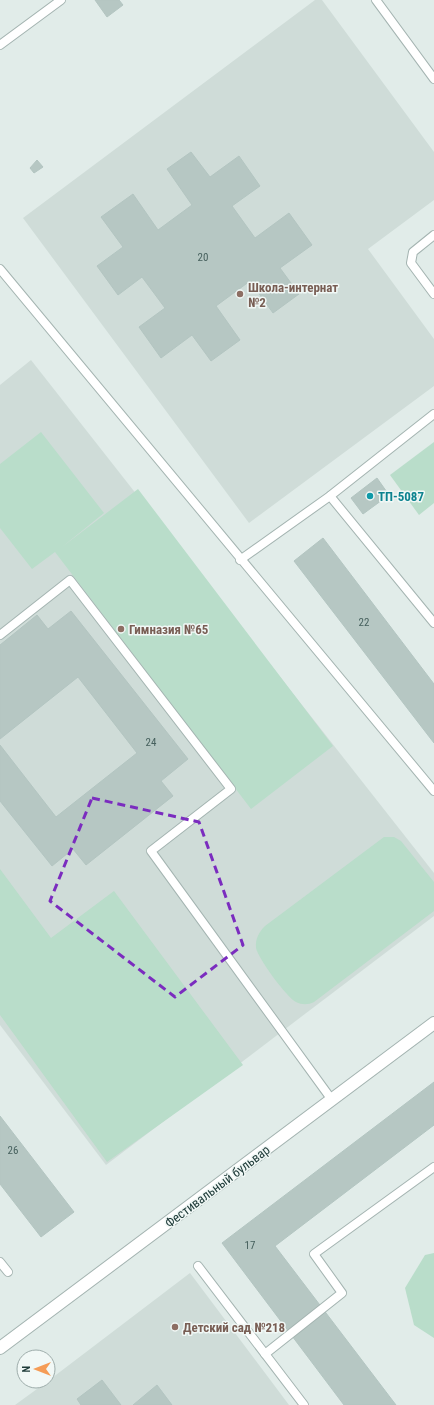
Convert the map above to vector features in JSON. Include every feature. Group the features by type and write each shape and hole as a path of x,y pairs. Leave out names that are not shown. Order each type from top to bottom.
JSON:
{"street":[{"name":"Фестивальный бульвар","path":"0,1348 434,1023"}],"lane":[{"path":"0,45 61,0"},
{"path":"376,0 434,79"},
{"path":"434,235 413,252 411,264 434,294"},
{"path":"0,269 240,560 434,791"},
{"path":"240,560 330,496 434,414"},
{"path":"330,496 434,623"},
{"path":"0,635 70,580 231,789 151,851 332,1100"},
{"path":"265,1354 342,1293 314,1254 434,1167"},
{"path":"0,1262 8,1272"},
{"path":"198,1266 304,1405"}],"highlighted area":[{"path":"92,798 199,822 243,945 175,997 50,901"}],"shaded area":[{"name":"Школа-интернат №2","path":"315,0 322,0 434,152 434,200 368,249 434,339 434,386 249,523 23,218"},
{"name":"Гимназия №65","path":"31,360 434,873 434,916 106,1165 0,1025 0,385"},
{"name":"Детский сад №218","path":"190,1273 289,1405 15,1405 37,1389 56,1389 56,1375"}],"green space":[{"path":"41,432 104,513 62,547 138,489 333,746 251,809 55,552 32,569 0,528 0,464"},
{"path":"434,442 434,503 419,515 390,475"},
{"path":"384,837 394,837 401,841 434,882 434,911 314,1002 310,1004 300,1004 296,1002 291,999 279,985 258,953 256,945 259,933 265,926"},
{"path":"0,869 51,938 114,891 243,1065 107,1162 0,1015"},
{"path":"434,1253 434,1338 414,1325 405,1288 425,1255"}],"building":[{"path":"95,0 119,0 123,5 107,17"},
{"path":"191,152 210,177 239,156 260,186 232,206 255,238 289,213 312,245 280,268 299,294 273,313 250,281 216,306 240,340 211,361 192,335 161,358 139,327 165,308 142,277 118,295 97,266 123,247 101,217 133,194 158,230 192,205 167,169"},
{"path":"37,160 43,167 34,173 30,168"},
{"name":"ТП-5087","path":"377,478 389,495 363,514 351,498"},
{"path":"323,538 434,684 434,743 294,561"},
{"path":"71,611 188,759 161,781 173,796 86,865 73,849 52,866 0,801 0,745 56,817 137,753 78,677 0,739 0,645 37,615 48,629"},
{"path":"434,1082 434,1125 275,1246 396,1405 344,1405 222,1243"},
{"path":"0,1116 74,1212 41,1237 0,1184"},
{"path":"102,1380 121,1405 81,1405 77,1399"},
{"path":"157,1385 172,1405 133,1405"}],"place":[{"name":"Школа-интернат №2","path":"240,294"},
{"name":"ТП-5087","path":"370,496"},
{"name":"Гимназия №65","path":"121,629"},
{"name":"Детский сад №218","path":"175,1327"}]}
